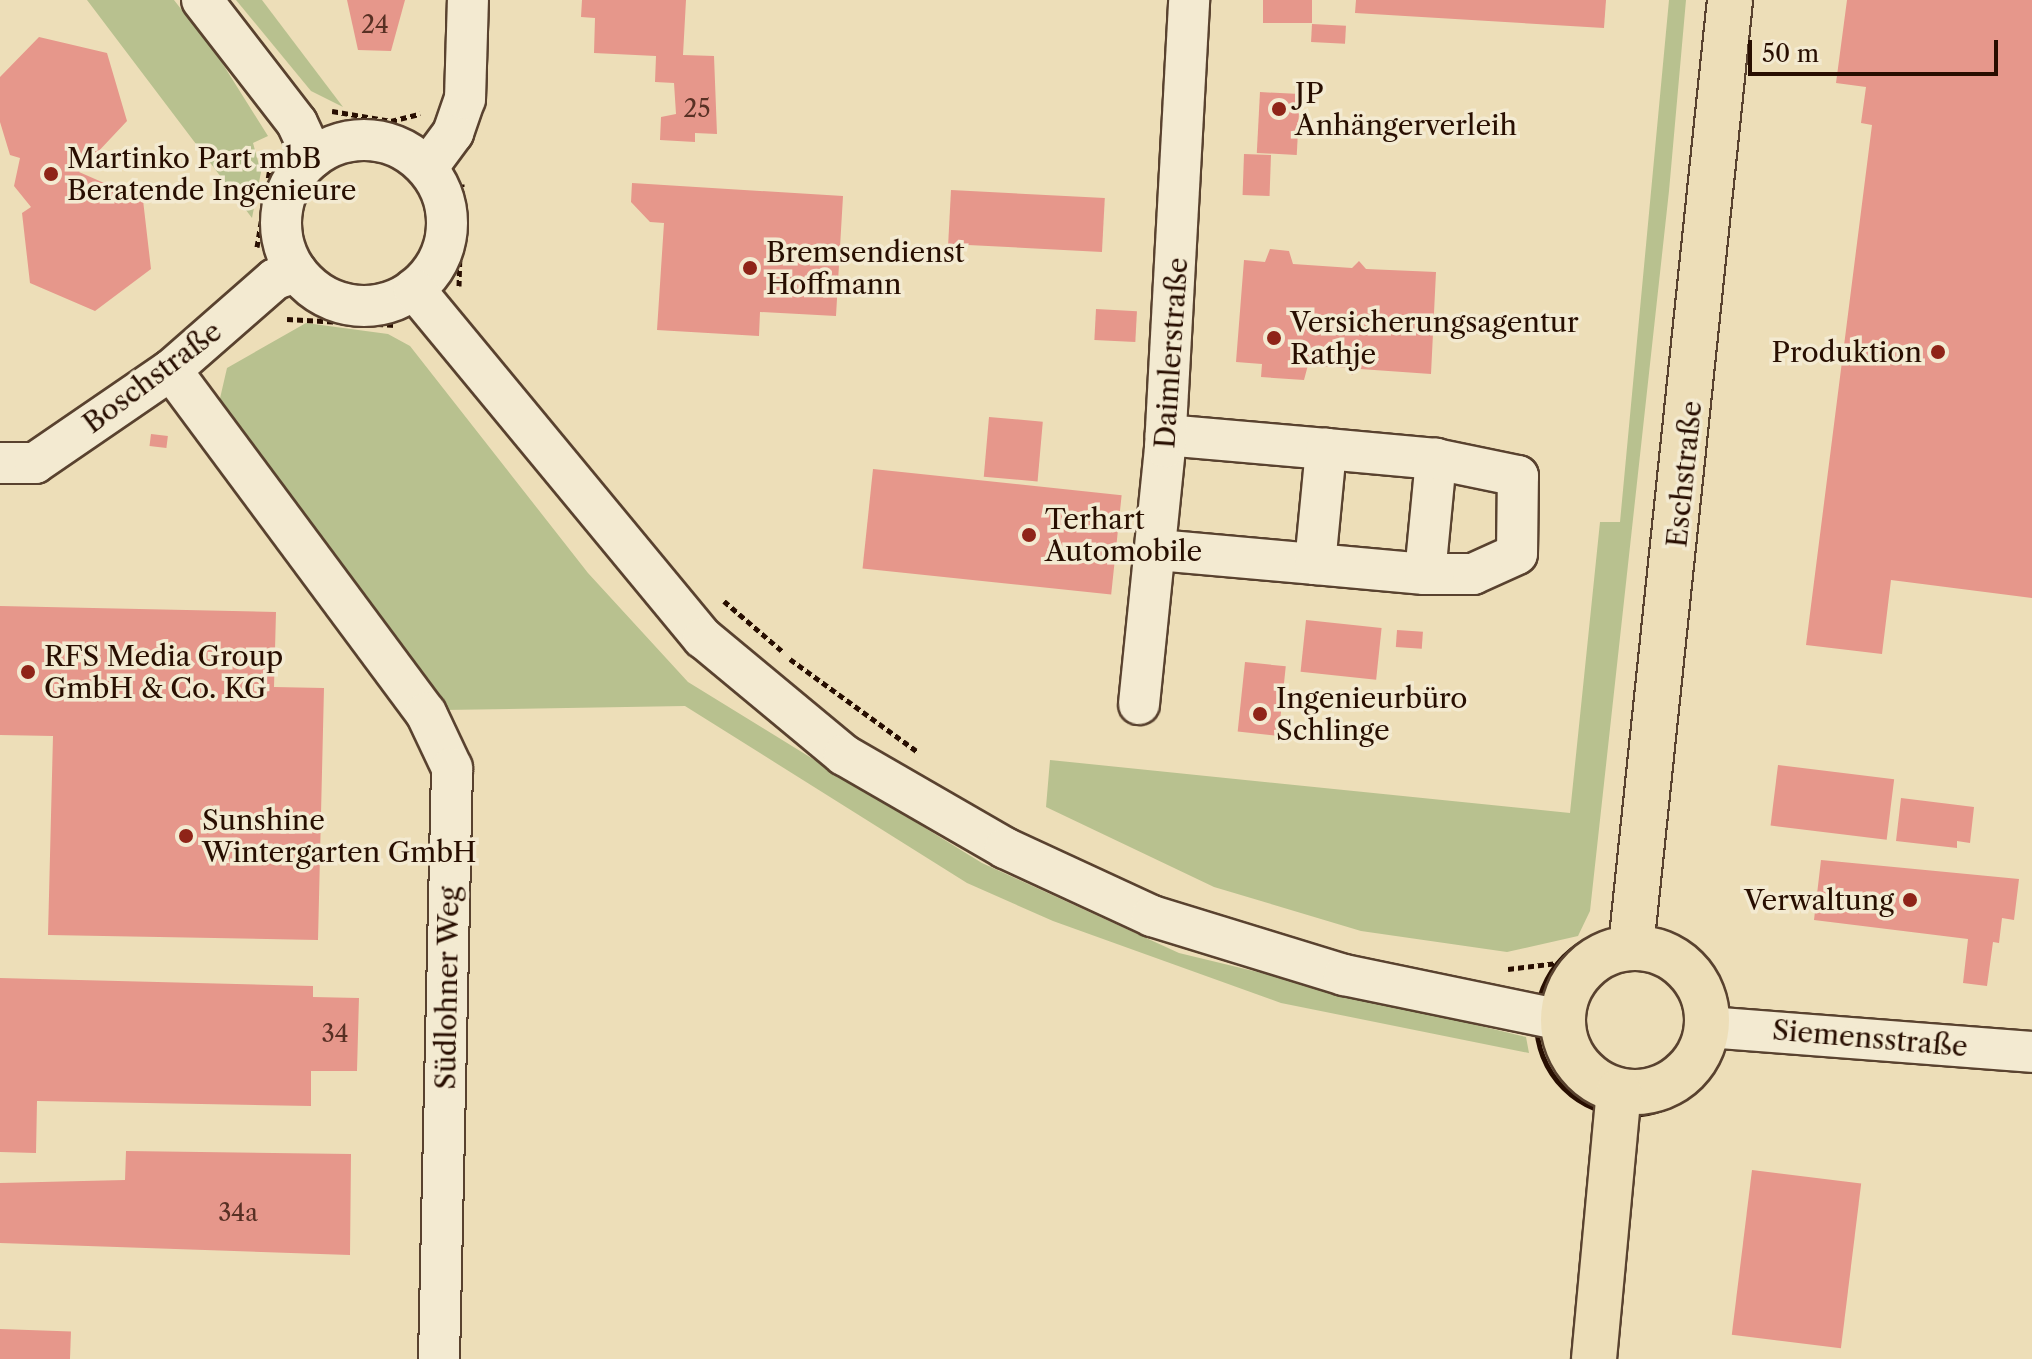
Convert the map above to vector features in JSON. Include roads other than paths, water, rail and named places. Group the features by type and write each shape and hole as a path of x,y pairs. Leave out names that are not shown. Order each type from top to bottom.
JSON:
{"main road":[{"name":"Eschstraße","path":"1633,938 1730,0"},
{"path":"1633,938 1687,970 1716,1027 1701,1051 1667,1086 1617,1102 1578,1065 1549,1016 1582,970 1633,938"},
{"path":"1594,1359 1617,1102"}],"street":[{"path":"202,0 305,140 340,143 372,139 402,148 427,168 442,191 446,237 425,299"},
{"path":"427,168 453,133 465,99 468,0"},
{"name":"Daimlerstraße","path":"1139,704 1158,550 1189,0"},
{"path":"305,140 281,212 283,244 297,272 316,291 365,306 425,299"},
{"name":"Boschstraße","path":"0,463 35,463 171,370 260,292 297,272"},
{"path":"425,299 703,638 844,755 1005,848 1152,916 1401,990 1549,1016"},
{"name":"Südlohner Weg","path":"171,370 426,713 452,768 439,1359"},
{"path":"1158,550 1425,574 1473,574 1517,554 1518,476 1436,459 1166,435"},
{"path":"1315,564 1326,449"},
{"path":"1425,574 1436,459"},
{"name":"Siemensstraße","path":"1716,1027 2032,1052"}],"place":[{"name":"JP Anhängerverleih","path":"1279,109"},
{"name":"Martinko Part mbB Beratende Ingenieure","path":"51,174"},
{"name":"Bremsendienst Hoffmann","path":"750,268"},
{"name":"Versicherungsagentur Rathje","path":"1274,338"},
{"name":"Produktion","path":"1938,352"},
{"name":"Terhart Automobile","path":"1029,535"},
{"name":"RFS Media Group GmbH & Co. KG","path":"28,672"},
{"name":"Ingenieurbüro Schlinge","path":"1260,714"},
{"name":"Sunshine Wintergarten GmbH","path":"186,836"},
{"name":"Verwaltung","path":"1910,900"}]}
